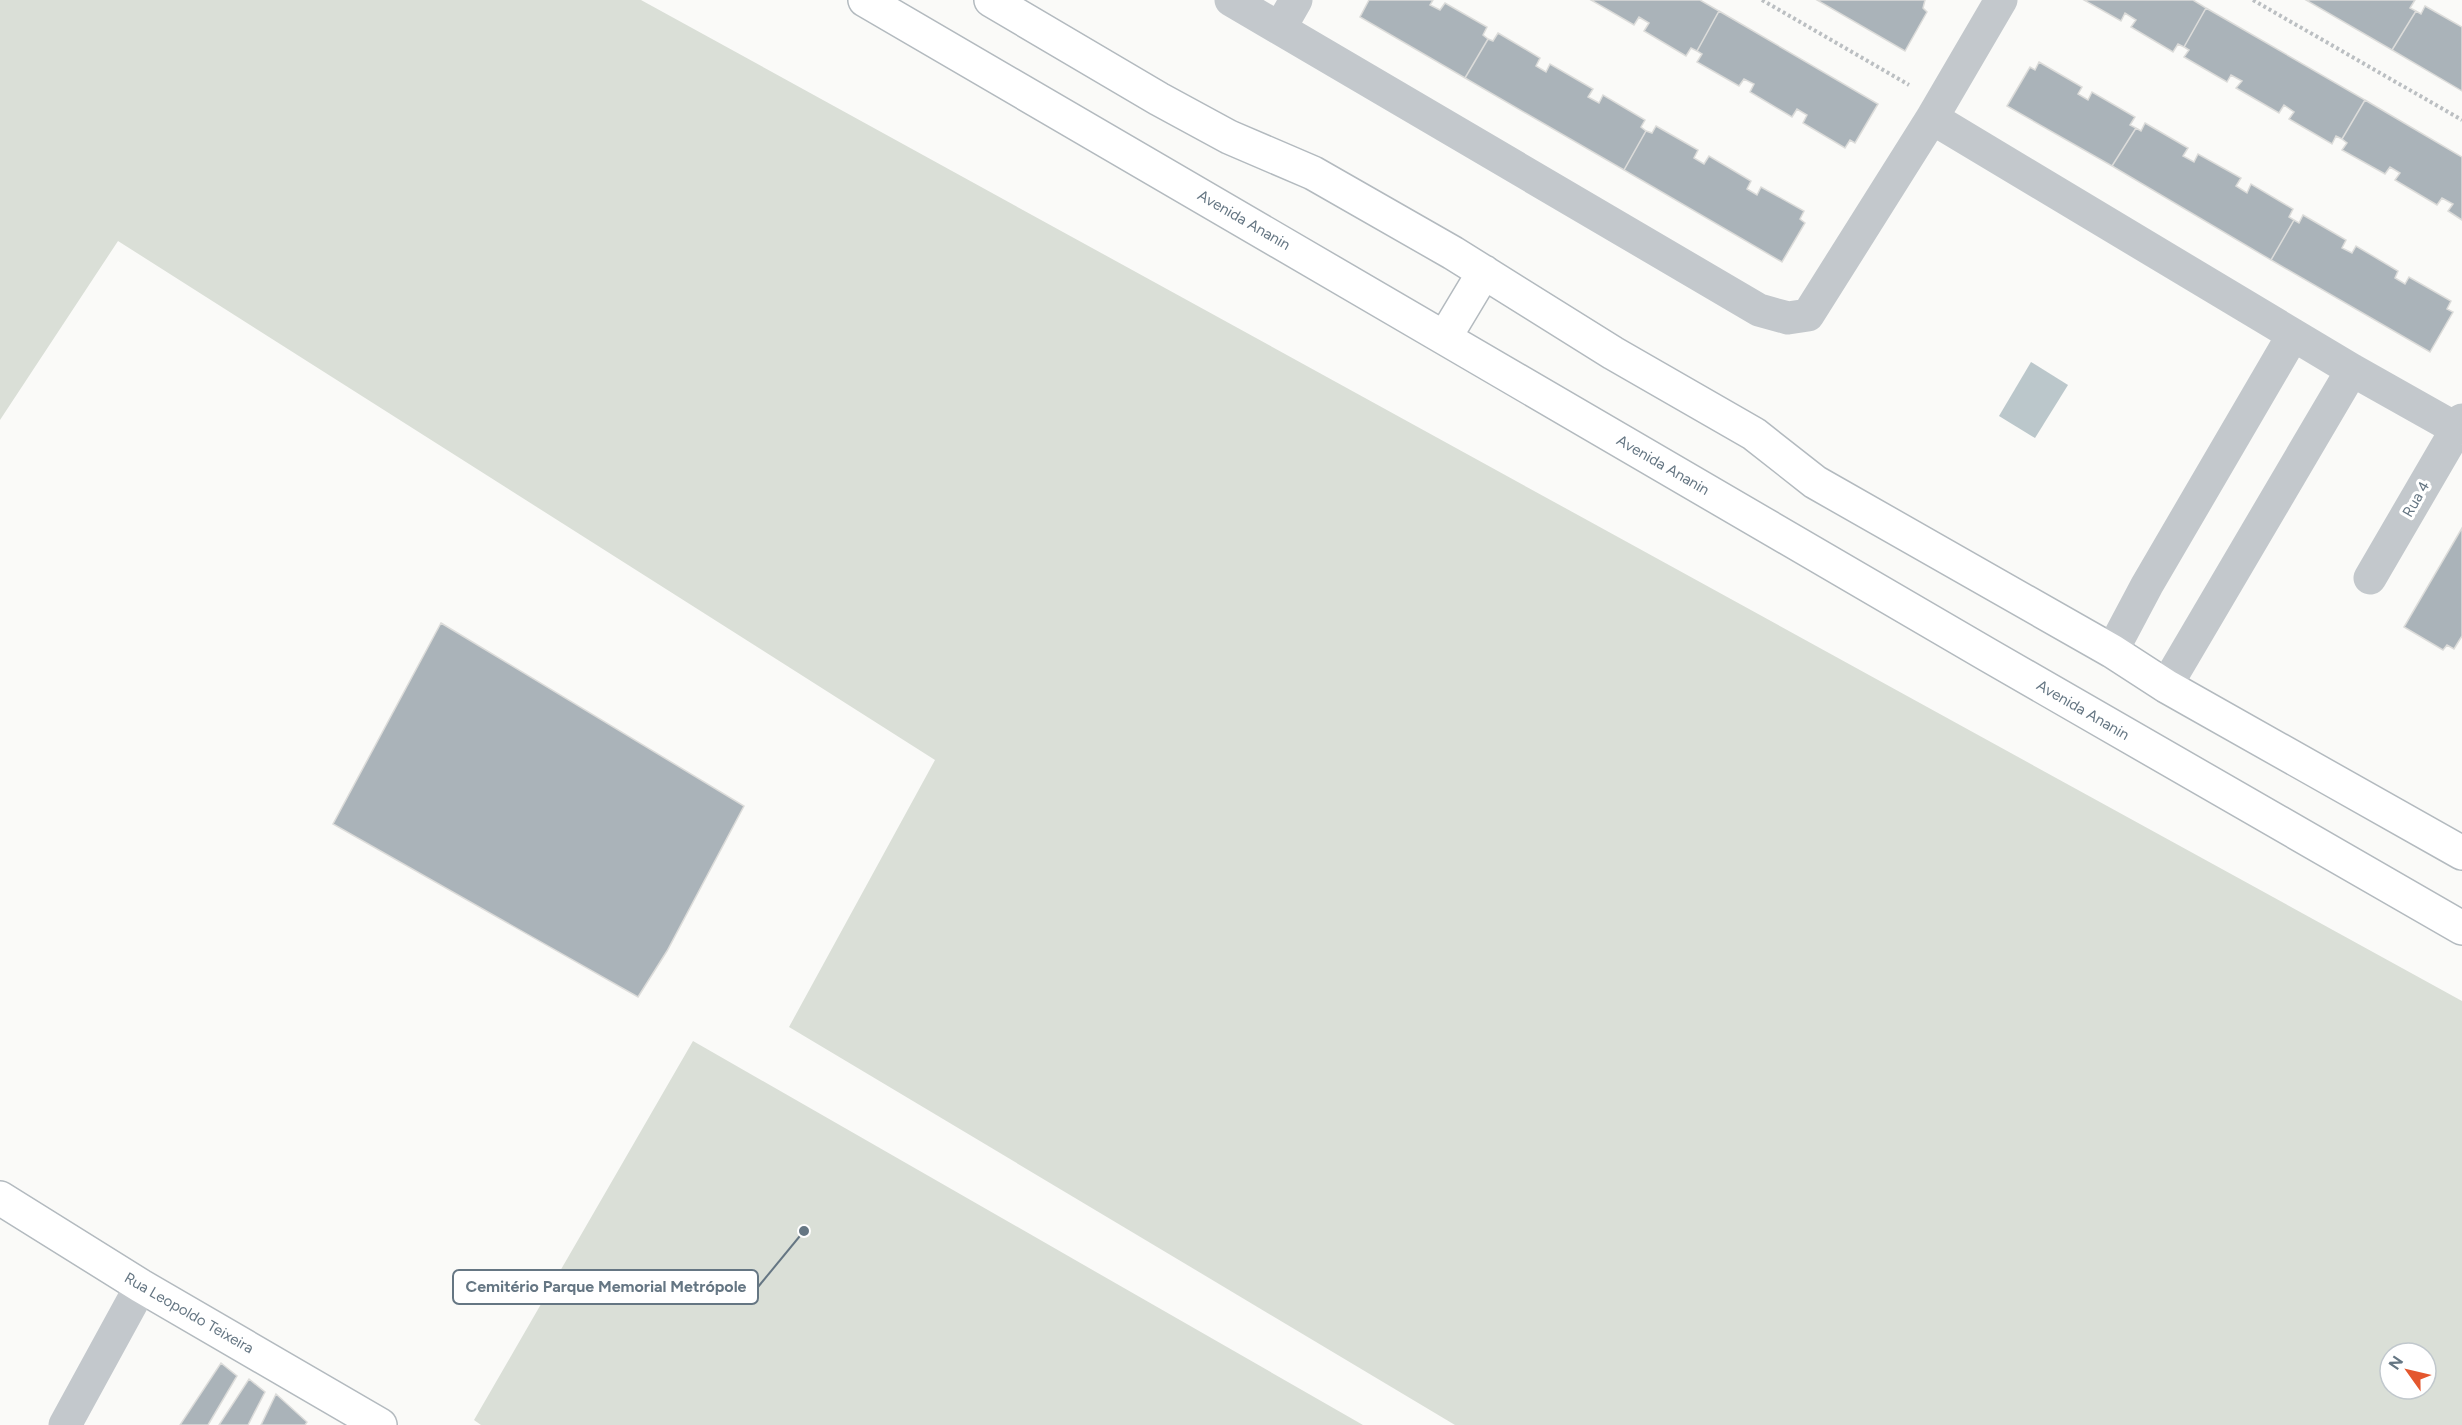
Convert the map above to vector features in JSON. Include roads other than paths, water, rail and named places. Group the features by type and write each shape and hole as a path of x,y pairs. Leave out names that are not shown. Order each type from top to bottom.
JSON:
{"main road":[{"name":"Avenida Ananin","path":"865,0 1978,649 2462,928"},
{"path":"991,0 1159,99 1229,137 1313,173 1484,272 1613,353 1754,434 1815,482 2112,651 2166,686 2462,853"},
{"path":"1445,337 1484,272"},
{"name":"Rua Leopoldo Teixeira","path":"0,1198 141,1286 380,1425"}],"street":[{"path":"1231,0 1759,310 1788,318 1808,315 1936,111 2001,0"},
{"path":"1280,28 1296,0"},
{"path":"1936,111 2293,335 2352,370 2459,424"},
{"path":"2112,651 2147,585 2293,335"},
{"path":"2166,686 2352,370"},
{"name":"Rua 4","path":"2370,578 2459,424"},
{"path":"65,1425 141,1286"}],"place":[{"name":"Cemitério Parque Memorial Metrópole","path":"804,1231"}]}
